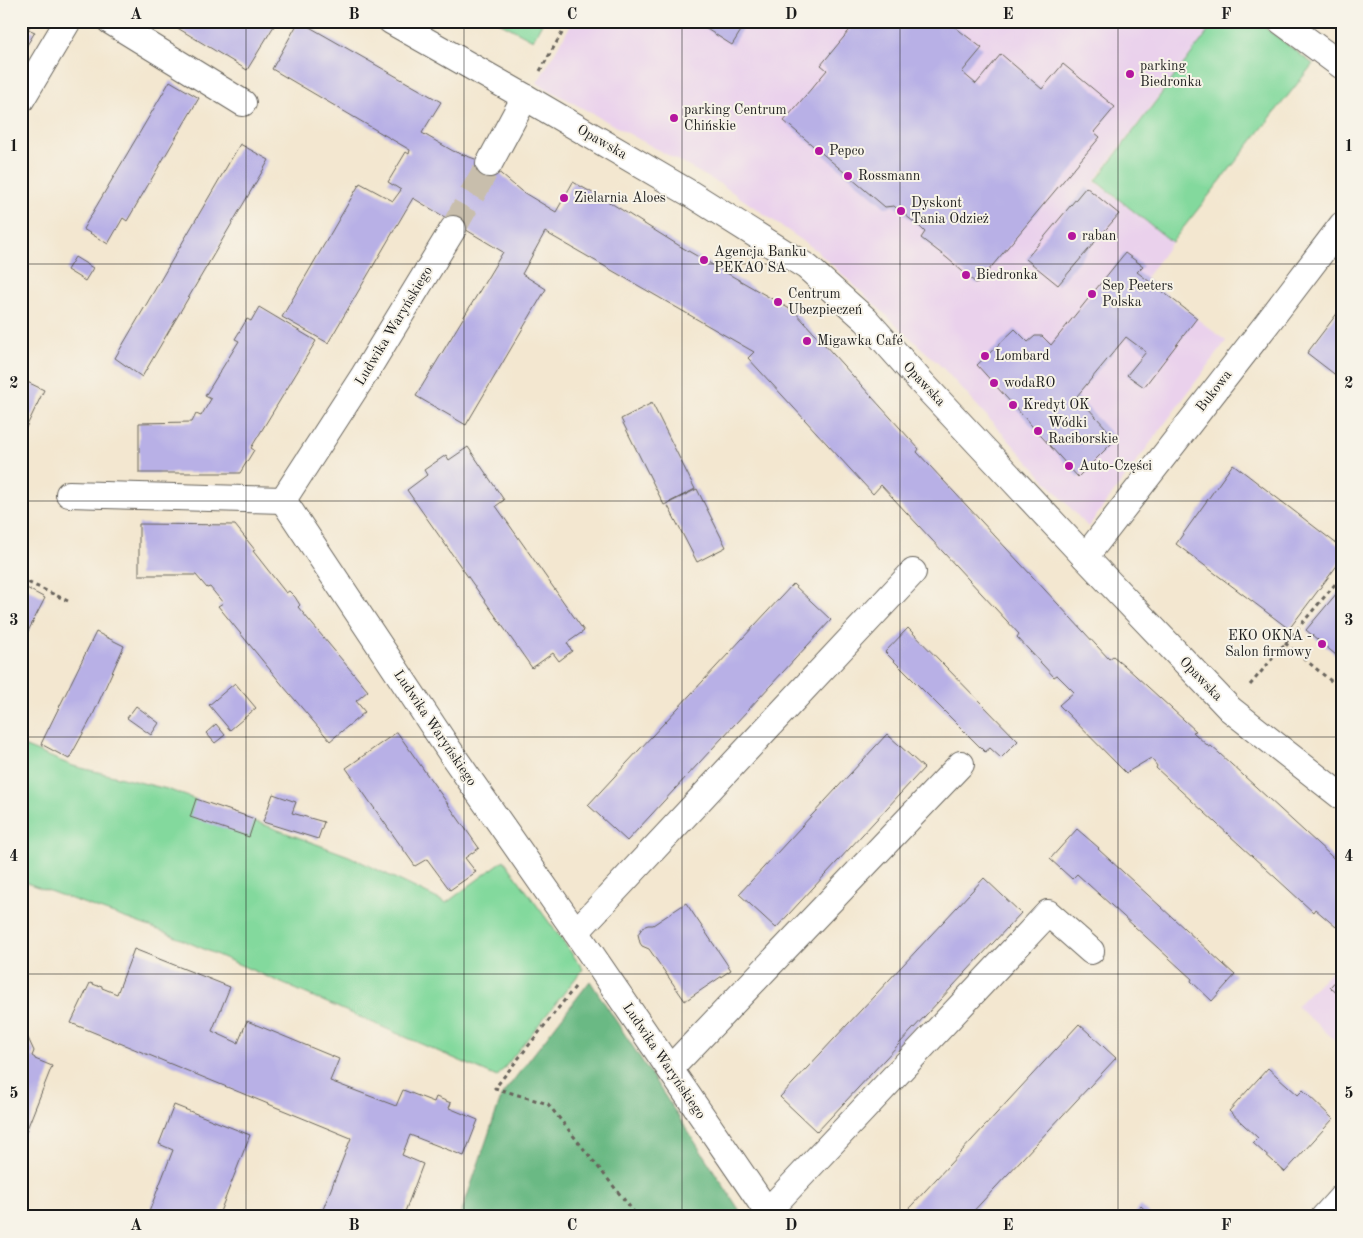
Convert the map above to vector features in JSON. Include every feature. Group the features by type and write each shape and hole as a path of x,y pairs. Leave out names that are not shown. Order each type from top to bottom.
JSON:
{"street":[{"path":"21,100 68,21"},
{"path":"110,21 243,103"},
{"name":"Opawska","path":"391,21 691,194 807,267 866,320 923,384 1230,709 1342,797"},
{"path":"1281,21 1342,66"},
{"path":"489,164 525,97"},
{"name":"Bukowa","path":"1085,557 1342,225"},
{"name":"Ludwika Waryńskiego","path":"453,229 364,375 283,500 453,756 769,1214"},
{"path":"69,494 283,500"},
{"path":"576,932 913,572"},
{"path":"670,1069 961,764"},
{"path":"769,1214 1048,913 1091,951"}],"path":[{"path":"525,97 569,21"},
{"path":"1230,709 1342,576"},
{"path":"21,579 68,601"},
{"path":"1285,643 1342,690"},
{"path":"596,961 495,1088 548,1104 638,1217"}],"shaded area":[{"path":"573,21 1216,21 1094,181 1172,242 1145,279 1226,341 1088,527 942,367 816,250 722,185 537,83"},
{"path":"1342,960 1342,1046 1296,1006"}],"green space":[{"path":"497,21 543,21 533,40"},
{"path":"1216,21 1256,21 1313,64 1172,242 1096,181"},
{"path":"21,745 73,766 167,789 349,856 446,903 504,860 583,969 497,1077 167,933 21,881"},
{"path":"590,981 744,1217 460,1217 502,1095"}],"building":[{"path":"21,21 33,21 28,29 35,32 21,55"},
{"path":"166,21 277,21 247,70"},
{"path":"299,21 441,102 422,133 453,151 489,164 521,191 556,212 573,182 795,312 919,449 917,452 1109,659 1113,656 1124,665 1196,731 1193,732 1209,747 1211,746 1219,753 1342,866 1342,919 1336,927 1315,909 1313,912 1156,768 1157,766 1151,758 1126,773 1059,705 1074,692 1057,675 1054,677 1017,637 1019,634 881,485 873,494 748,358 754,352 545,232 522,274 546,289 466,425 416,396 503,252 413,198 328,343 282,317 360,183 393,201 401,190 388,182 406,152 409,154 410,150 272,69"},
{"path":"694,21 747,21 732,45"},
{"path":"857,21 947,21 982,48 962,72 976,84 1001,54 1042,89 1063,64 1115,107 1094,132 1100,137 977,284 921,238 925,232 920,227 894,206 885,207 784,121 827,70 821,65"},
{"path":"170,81 199,98 127,221 123,218 108,244 83,229"},
{"path":"240,144 269,160 142,377 115,358"},
{"name":"raban","path":"1086,187 1119,214 1058,285 1026,259"},
{"path":"1125,253 1143,266 1137,272 1197,318 1144,387 1127,375 1146,352 1126,337 1077,396 1116,439 1078,477 977,365 1015,329 1028,342 1035,336 1042,336 1051,345"},
{"path":"75,257 93,268 85,281 67,270"},
{"path":"259,307 316,341 251,448 254,450 240,473 139,473 139,423 192,422 196,414 201,416 211,399 205,396 239,341 235,339 247,319 251,321"},
{"path":"1342,307 1342,380 1307,353"},
{"path":"21,379 44,390 21,438"},
{"path":"652,403 695,489 664,505 621,419"},
{"path":"468,447 504,500 496,506 584,631 567,643 572,651 559,661 553,653 532,668 407,490 427,475 424,470 446,455 449,460"},
{"path":"1233,464 1342,548 1342,559 1289,629 1176,544"},
{"path":"697,489 726,547 697,562 667,504"},
{"path":"139,524 235,525 286,593 289,591 295,597 300,605 298,607 368,691 356,701 365,712 330,741 218,606 223,603 210,587 207,588 196,575 139,575"},
{"path":"793,584 831,620 627,841 588,805"},
{"path":"21,585 45,598 21,645"},
{"path":"1342,587 1342,660 1306,630"},
{"path":"908,628 1018,741 1001,758 990,748 985,752 885,652"},
{"path":"96,632 124,646 92,717 69,759 41,744"},
{"path":"235,683 256,708 230,730 209,705"},
{"path":"136,706 159,723 151,735 127,718"},
{"path":"216,724 225,735 215,743 206,733"},
{"path":"397,732 479,848 465,858 476,872 450,890 427,859 415,866 346,768"},
{"path":"887,734 924,768 776,928 739,894"},
{"path":"273,794 296,802 292,813 324,822 318,839 263,822"},
{"path":"196,799 255,819 249,837 190,817"},
{"path":"1077,829 1235,975 1212,1001 1191,981 1192,979 1077,874 1072,879 1050,859"},
{"path":"984,878 1021,913 817,1132 780,1097"},
{"path":"686,903 731,970 685,1001 649,949 642,946 638,934 643,927 653,925"},
{"path":"134,949 230,987 212,1031 238,1043 247,1021 339,1059 330,1081 396,1106 403,1090 434,1102 436,1097 451,1103 449,1108 478,1120 464,1156 410,1135 402,1155 423,1164 403,1217 320,1217 351,1138 71,1023 90,983 102,986 102,988 117,994"},
{"path":"1342,974 1342,998 1330,987"},
{"path":"1079,1024 1116,1058 968,1217 901,1217"},
{"path":"21,1035 28,1038 34,1051 32,1056 35,1059 52,1066 21,1144"},
{"path":"1268,1068 1298,1095 1303,1090 1333,1119 1285,1172 1253,1143 1258,1138 1229,1111"},
{"path":"174,1105 250,1135 218,1217 147,1217 173,1150 159,1144"},
{"path":"1141,1206 1153,1217 1132,1217"}],"tunnel":[{"path":"453,229 489,164"}],"place":[{"name":"parking Biedronka","path":"1130,74"},
{"name":"parking Centrum Chińskie","path":"674,118"},
{"name":"Pepco","path":"819,151"},
{"name":"Rossmann","path":"848,176"},
{"name":"Zielarnia Aloes","path":"564,198"},
{"name":"Dyskont Tania Odzież","path":"901,211"},
{"name":"raban","path":"1072,236"},
{"name":"Agencja Banku PEKAO SA","path":"704,260"},
{"name":"Biedronka","path":"966,275"},
{"name":"Sep Peeters Polska","path":"1092,294"},
{"name":"Centrum Ubezpieczeń","path":"778,302"},
{"name":"Migawka Café","path":"807,341"},
{"name":"Lombard","path":"985,356"},
{"name":"wodaRO","path":"994,383"},
{"name":"Kredyt OK","path":"1013,405"},
{"name":"Wódki Raciborskie","path":"1038,431"},
{"name":"Auto-Części","path":"1069,466"},
{"name":"EKO OKNA - Salon firmowy","path":"1322,644"}]}
